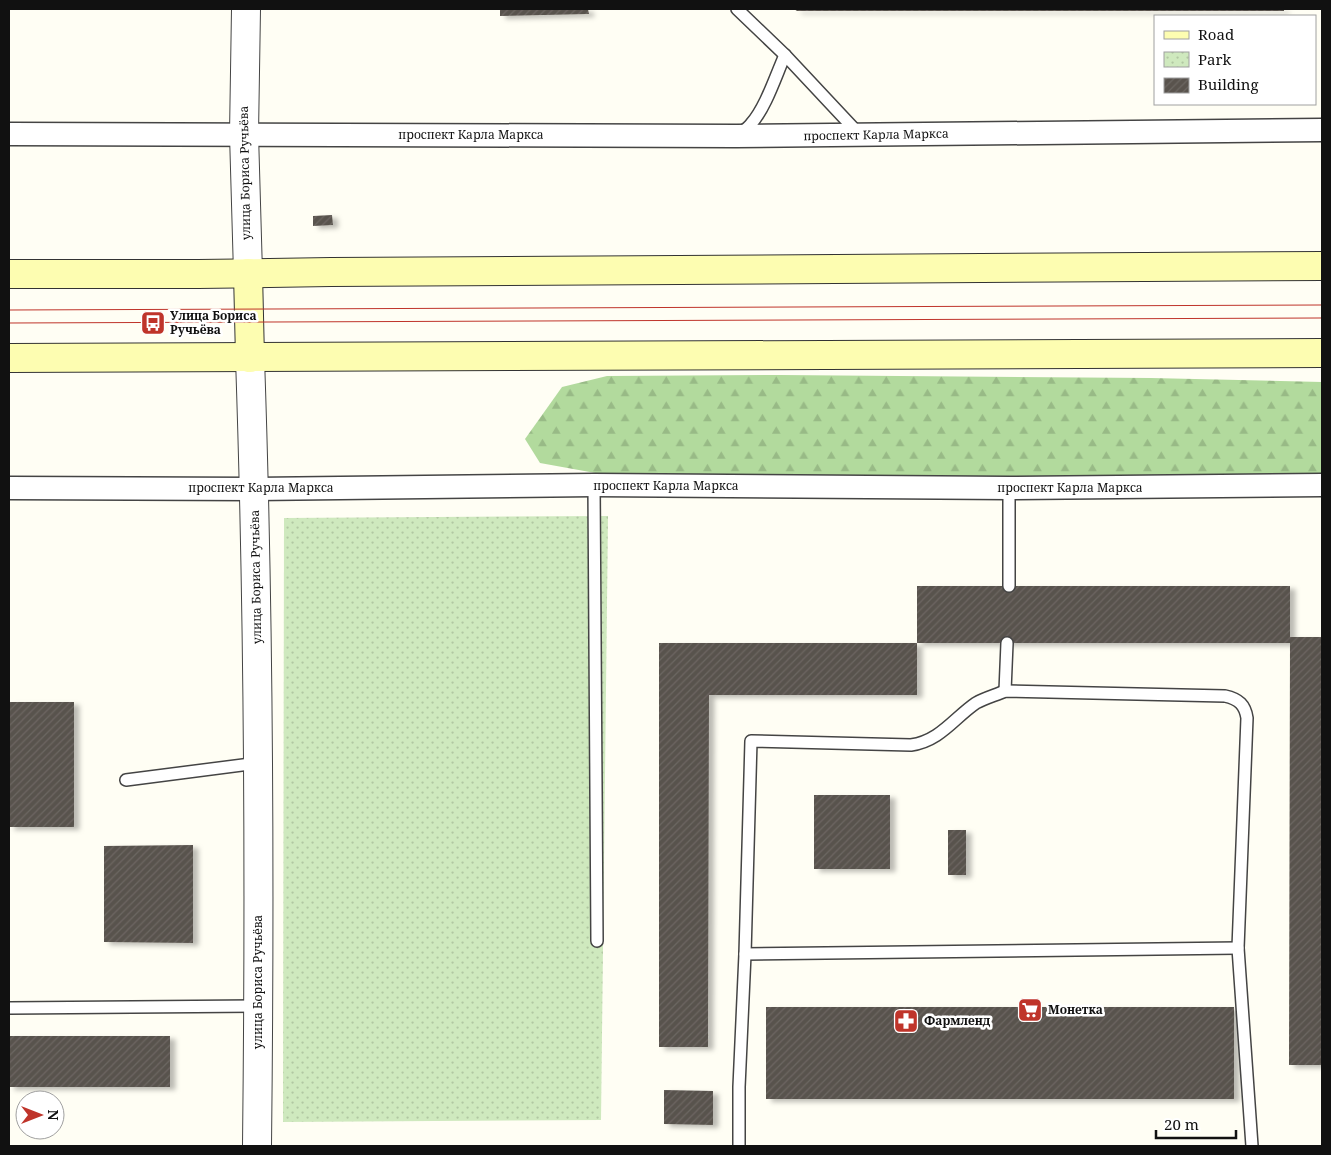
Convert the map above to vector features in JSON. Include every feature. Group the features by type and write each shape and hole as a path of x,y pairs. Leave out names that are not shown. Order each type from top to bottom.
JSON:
{"main road":[{"path":"9,274 1322,266"},
{"name":"улица Бориса Ручьёва","path":"248,273 250,358"},
{"path":"9,358 1322,353"}],"street":[{"name":"улица Бориса Ручьёва","path":"246,9 244,134 248,273"},
{"name":"проспект Карла Маркса","path":"9,134 736,136 1322,130"},
{"name":"улица Бориса Ручьёва","path":"250,358 255,489 258,763 257,1146"},
{"name":"проспект Карла Маркса","path":"9,488 255,489 594,485 1009,488 1322,485"}],"lane":[{"path":"737,9 785,54 860,135"},
{"path":"736,136 751,124 759,111 772,87 785,54"},
{"path":"594,485 596,941"},
{"path":"1009,488 1009,586"},
{"path":"1006,691 1007,643"},
{"path":"739,1146 739,1087 746,954 751,741 921,743 931,739 950,726 977,703 1006,691 1226,696 1241,702 1246,710 1238,948 1252,1146"},
{"path":"126,780 258,763"},
{"path":"746,954 1238,948"},
{"path":"9,1008 258,1006"}],"green space":[{"path":"781,375 1151,378 1322,382 1322,477 1178,479 612,476 540,463 525,439 562,387 607,376"},
{"path":"608,516 601,1120 283,1122 284,518"}],"building":[{"path":"500,9 588,9 589,14 500,16"},
{"path":"794,9 1284,9 1284,11 797,11"},
{"path":"332,215 333,225 313,226 313,216"},
{"path":"917,586 1290,586 1290,637 1322,637 1322,1065 1289,1065 1290,643 917,643"},
{"path":"659,643 917,643 917,695 709,695 708,1047 659,1047"},
{"path":"9,702 74,702 74,827 9,827"},
{"path":"814,795 890,795 890,869 814,869"},
{"path":"948,830 966,830 966,875 948,875"},
{"path":"193,845 193,943 104,942 104,846"},
{"path":"766,1007 1234,1007 1234,1099 766,1099"},
{"path":"9,1036 170,1036 170,1087 9,1087"},
{"path":"664,1090 713,1091 713,1125 664,1124"}],"tram line":[{"path":"9,310 1322,305"},
{"path":"9,323 1322,318"}],"place":[{"name":"Улица Бориса Ручьёва","path":"153,323"},
{"name":"Монетка","path":"1030,1010"},
{"name":"Фармленд","path":"906,1021"}]}
